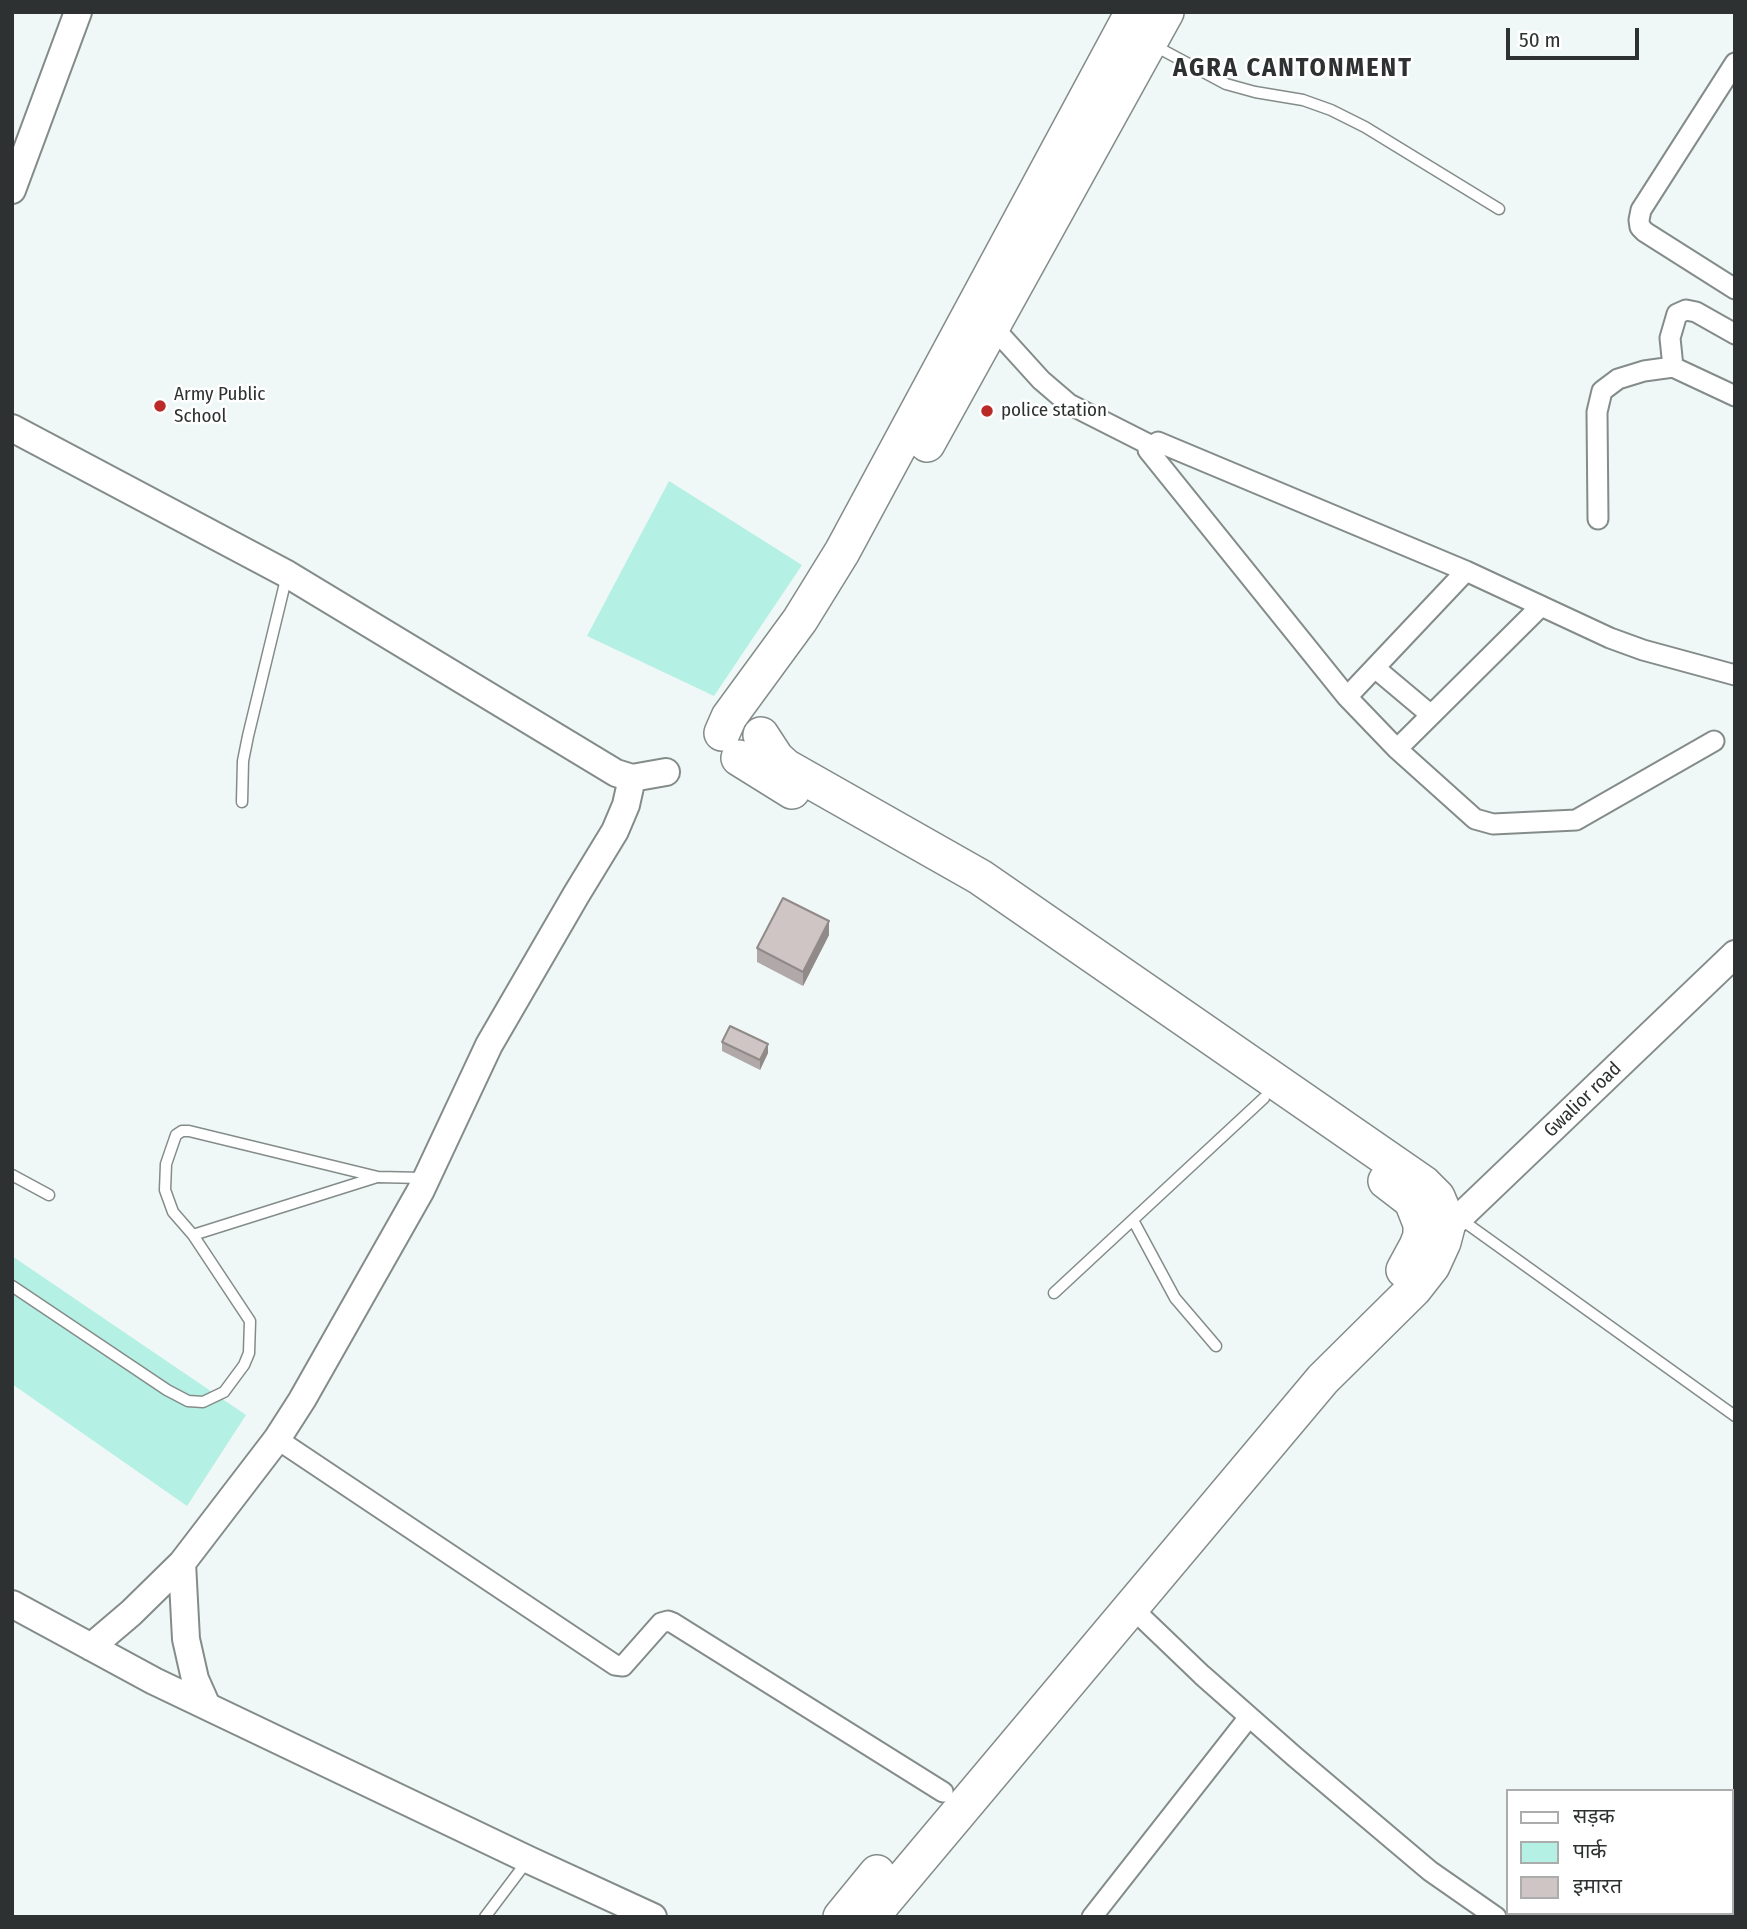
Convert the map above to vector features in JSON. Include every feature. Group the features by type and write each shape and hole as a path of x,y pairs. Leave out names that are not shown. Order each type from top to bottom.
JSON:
{"highway":[{"path":"1166,12 1131,22 842,552 800,620 729,717 745,739 967,897 1406,1194 1417,1210 1443,1222"},
{"path":"745,739 858,565 992,326 1131,22"},
{"path":"745,739 786,767 979,877 1424,1184 1437,1197 1443,1222 1443,1242 1432,1266 1413,1289 1324,1379 871,1917"},
{"path":"841,1917 1289,1383 1400,1276 1421,1236 1443,1222"}],"street":[{"path":"12,190 78,12"},
{"path":"1735,63 1641,210 1639,220 1645,232 1735,289"},
{"path":"1673,367 1670,338 1677,314 1686,310 1696,312 1735,334"},
{"path":"992,326 1041,380 1069,404 1150,445"},
{"path":"1598,519 1597,412 1602,391 1618,379 1644,371 1673,367 1735,396"},
{"path":"12,428 287,575 616,774 632,778 667,772"},
{"path":"1714,741 1576,820 1483,823 1462,809 1397,749 1347,697 1147,450 1157,442 1643,650 1735,675"},
{"path":"1347,697 1466,572"},
{"path":"1397,749 1541,606"},
{"path":"1375,667 1431,715"},
{"path":"90,1647 131,1613 182,1563 277,1439 427,1178 489,1045 615,831 626,805 632,778"},
{"name":"Gwalior road","path":"1443,1222 1735,954"},
{"path":"277,1439 615,1665 623,1666 662,1623 668,1621 943,1793"},
{"path":"182,1563 186,1639 195,1679 207,1706"},
{"path":"12,1604 207,1706 653,1917"},
{"path":"1131,1607 1249,1717 1475,1911 1496,1917"},
{"path":"1092,1917 1249,1717"}],"lane":[{"path":"1131,22 1226,84 1303,100 1365,127 1499,209"},
{"path":"242,802 243,761 287,575"},
{"path":"1054,1293 1264,1098"},
{"path":"12,1286 167,1390 188,1401 203,1402 224,1392 232,1384 249,1353 252,1334 247,1314 193,1235 173,1212 165,1190 166,1164 176,1135 182,1131 378,1177 427,1178"},
{"path":"12,1175 49,1195"},
{"path":"193,1235 378,1177"},
{"path":"1133,1220 1175,1298 1216,1346"},
{"path":"1443,1222 1735,1416"},
{"path":"485,1917 528,1860"}],"green space":[{"path":"669,481 802,565 714,696 587,636"},
{"path":"12,1256 246,1415 187,1506 12,1384"}],"building":[{"path":"783,898 829,921 803,972 757,948"},
{"path":"730,1026 768,1044 760,1060 722,1042"}],"place":[{"name":"Army Public School","path":"160,406"},
{"name":"police station","path":"987,411"}],"district":[{"name":"AGRA CANTONMENT","path":"1293,69"}]}
